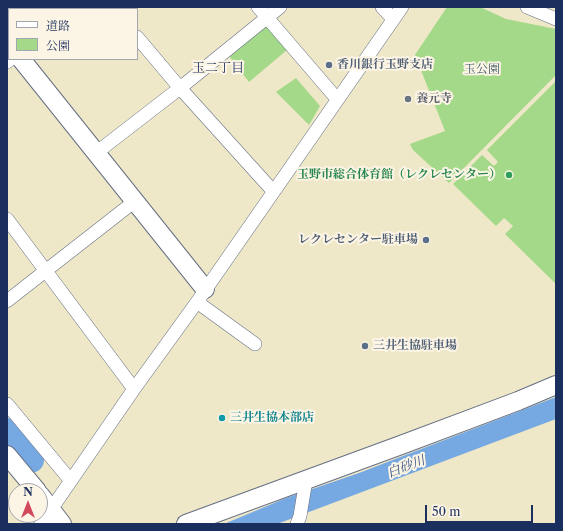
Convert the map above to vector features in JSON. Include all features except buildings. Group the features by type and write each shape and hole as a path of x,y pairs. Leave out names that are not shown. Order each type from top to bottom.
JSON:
{"street":[{"path":"258,7 337,99"},
{"path":"96,153 180,88 280,7"},
{"path":"382,7 393,20"},
{"path":"41,524 402,7"},
{"path":"527,7 556,19"},
{"path":"138,38 180,88 273,190"},
{"path":"22,60 135,201 201,295 255,344"},
{"path":"7,301 135,201"},
{"path":"7,219 134,389"},
{"path":"186,524 305,486 512,404 556,385"},
{"path":"7,404 71,481"},
{"path":"7,455 30,483"},
{"path":"299,520 305,486"},
{"path":"48,505 62,524"}],"green space":[{"name":"玉公園","path":"447,7 480,7 506,19 556,29 556,75 449,183 413,150 410,144 445,131 415,55"},
{"path":"267,25 287,50 249,82 229,56"},
{"path":"296,78 320,106 309,125 276,92"},
{"name":"玉野市総合体育館（レクレセンター）","path":"556,81 555,283 505,234 513,226 504,218 496,226 453,184 482,155 494,166 498,162 487,150"}],"water":[{"path":"556,397 556,419 277,524 224,524 286,498 359,473"}],"waterway":[{"name":"白砂川","path":"7,431 31,460"}],"place":[{"name":"香川銀行玉野支店","path":"329,65"},
{"name":"養元寺","path":"408,99"},
{"name":"玉野市総合体育館（レクレセンター）","path":"509,175"},
{"name":"レクレセンター駐車場","path":"426,240"},
{"name":"三井生協駐車場","path":"365,346"},
{"name":"三井生協本部店","path":"222,418"}],"district":[{"name":"玉二丁目","path":"218,68"}]}
